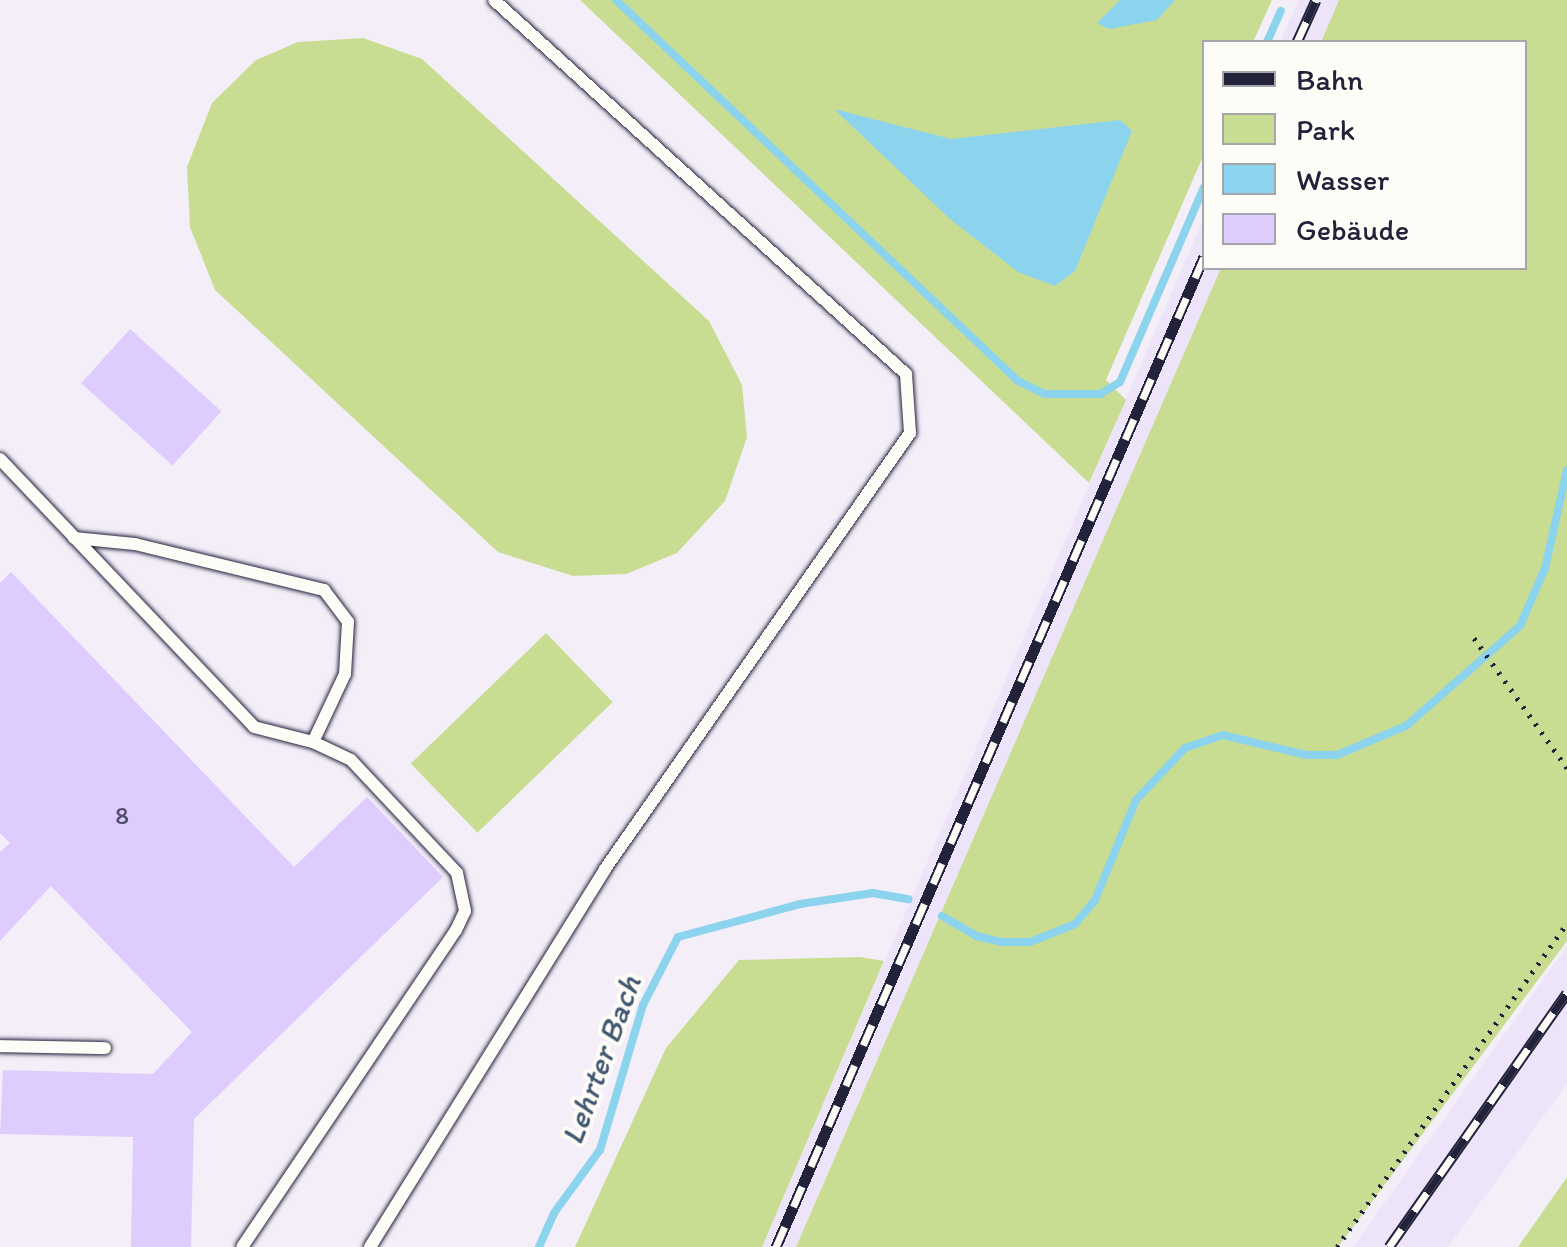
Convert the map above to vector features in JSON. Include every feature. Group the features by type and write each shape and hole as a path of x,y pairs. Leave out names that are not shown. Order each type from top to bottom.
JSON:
{"lane":[{"path":"370,1247 605,869 910,433 906,374 494,0"},
{"path":"0,460 254,727 313,742 352,760 457,873 465,912 242,1247"},
{"path":"74,538 135,544 324,590 348,622 345,674 313,742"},
{"path":"0,1046 105,1048"}],"path":[{"path":"1474,638 1567,768"},
{"path":"1337,1247 1567,923"}],"shaded area":[{"path":"1298,0 1339,0 1322,40 1281,40"},
{"path":"1202,222 1202,270 1220,270 796,1247 762,1247"},
{"path":"1567,946 1567,1084 1448,1247 1353,1247"}],"green space":[{"path":"580,0 1272,0 1254,40 1202,40 1202,159 1106,380 1126,400 1089,483"},
{"path":"1339,0 1567,0 1567,941 1338,1247 796,1247 1220,270 1527,270 1527,40 1322,40"},
{"path":"363,38 422,59 709,321 742,385 747,437 725,501 677,553 626,574 573,576 498,552 215,290 190,227 187,167 212,103 256,60 298,42"},
{"path":"546,633 613,702 477,833 411,764"},
{"path":"860,957 884,961 762,1247 575,1247 666,1048 739,960"},
{"path":"1567,1177 1567,1247 1518,1247"}],"water":[{"path":"1120,0 1175,0 1157,20 1109,29 1097,23"},
{"path":"834,109 951,139 1120,120 1132,131 1075,271 1055,286 1018,272 950,219"}],"building":[{"path":"130,329 221,411 173,466 81,383"},
{"path":"11,572 294,867 367,797 443,877 194,1119 191,1247 131,1247 133,1137 0,1134 3,1070 153,1074 192,1032 51,886 0,941 0,852 10,843 0,833 0,583"}],"waterway":[{"path":"616,0 1018,381 1045,394 1100,394 1120,382 1202,192"},
{"path":"1268,40 1281,11"},
{"name":"Lehrter Bach","path":"942,916 976,936 1003,942 1030,942 1075,924 1095,900 1136,800 1185,748 1223,735 1306,755 1337,755 1406,726 1520,626 1545,568 1567,470"},
{"name":"Lehrter Bach","path":"539,1247 554,1213 600,1150 643,1005 678,937 800,904 873,893 908,899"}],"railway":[{"path":"1298,40 1316,0"},
{"path":"776,1247 1202,262"},
{"path":"1389,1247 1567,993"}]}
